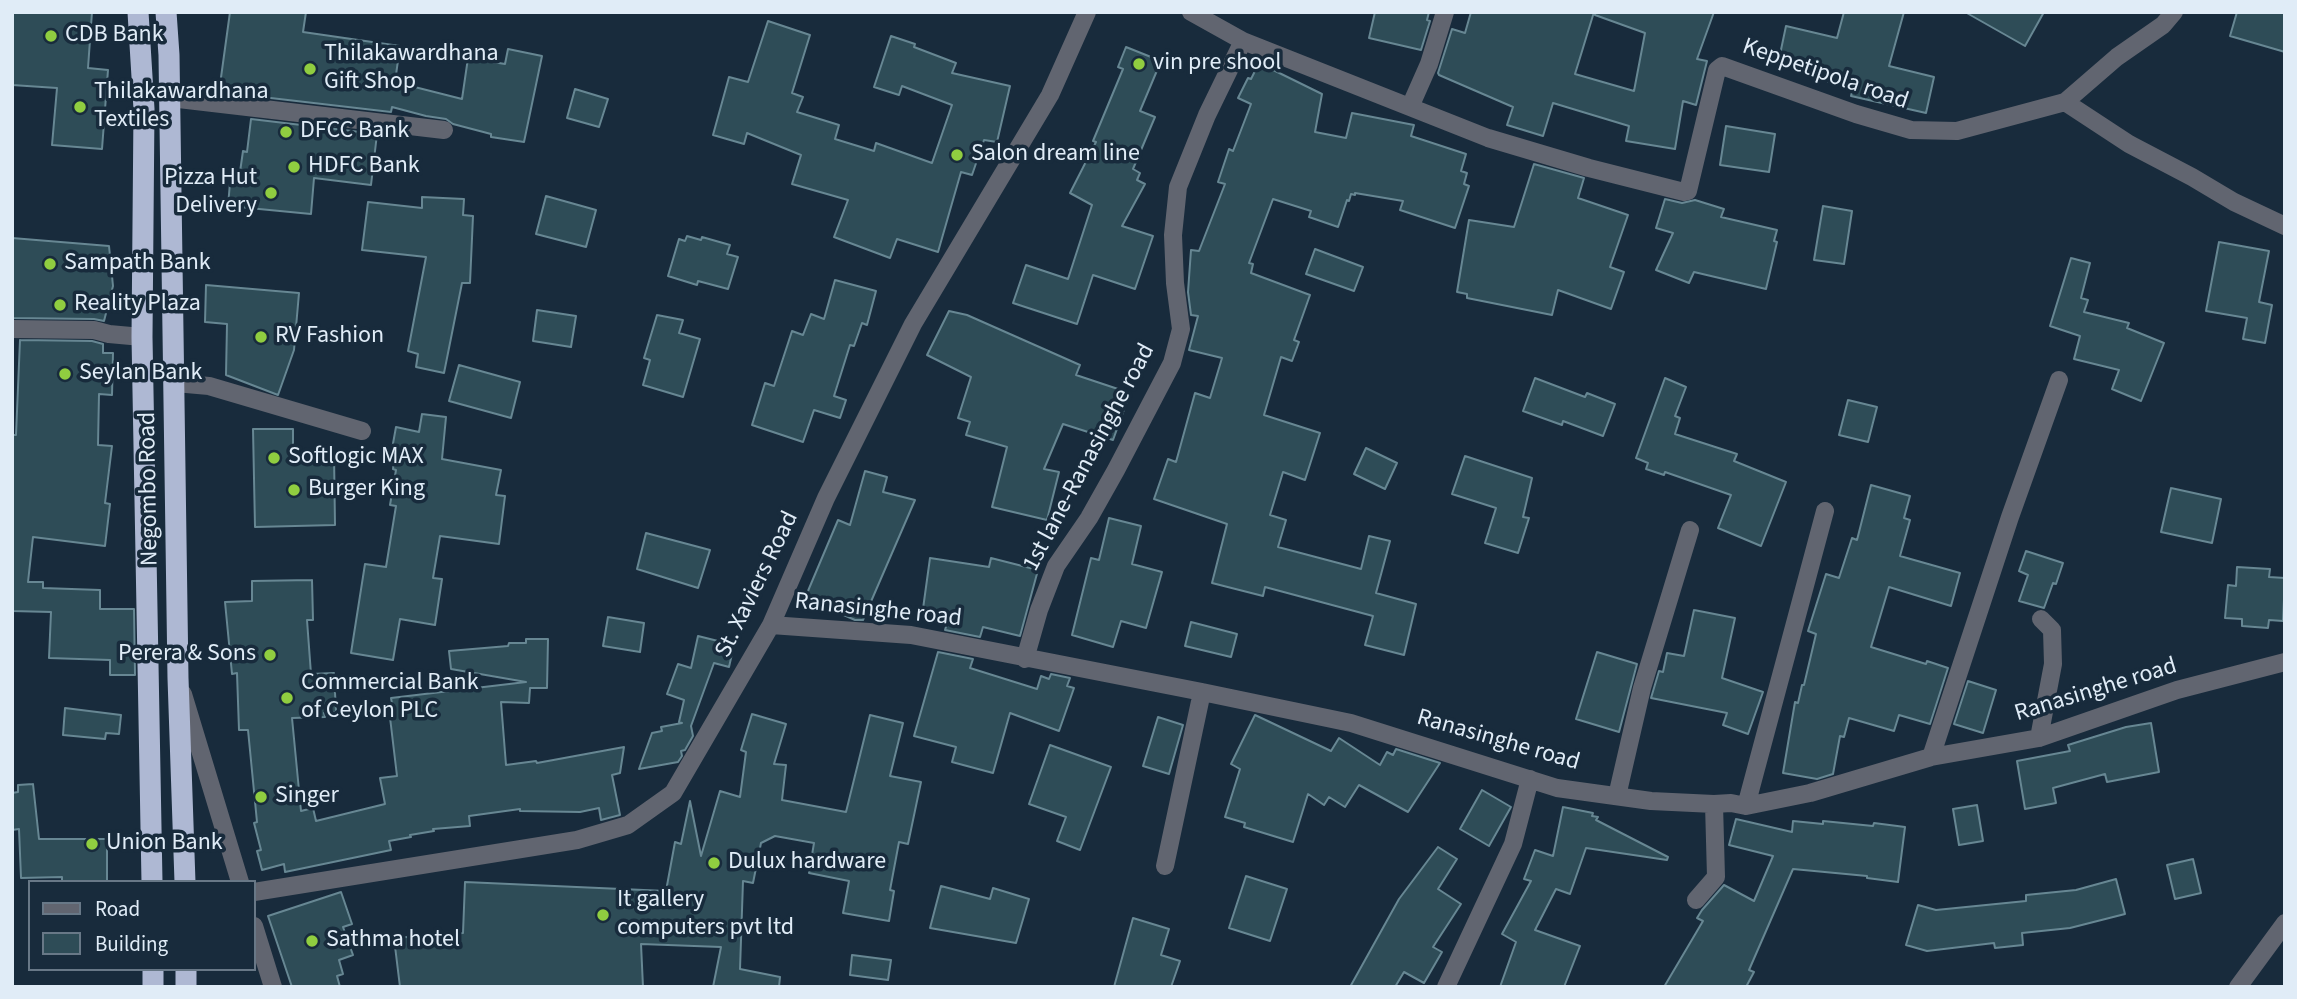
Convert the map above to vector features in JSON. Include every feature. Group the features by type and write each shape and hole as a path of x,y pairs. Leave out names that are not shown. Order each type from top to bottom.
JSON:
{"highway":[{"name":"Negombo Road","path":"138,12 144,109 142,337 152,880"},
{"name":"Negombo Road","path":"166,12 170,98 178,678 185,880"}],"street":[{"name":"St. Xaviers Road","path":"256,892 577,840 628,825 674,793 771,625 826,498 913,324 1050,94 1087,12"},
{"name":"Keppetipola road","path":"1191,12 1244,41 1488,138 1684,192 1688,191 1717,70 1723,66 1856,114 1911,130 1957,131 2065,102"},
{"path":"1410,107 1429,64 1445,12"},
{"path":"2174,12 2163,25 2117,57 2065,102 2129,144 2234,202 2285,226"},
{"name":"1st lane-Ranasinghe road","path":"1025,659 1039,610 1056,566 1116,470 1171,363 1181,329 1173,235 1178,187 1208,115 1244,41"},
{"path":"170,98 444,130"},
{"path":"12,329 94,330 142,337"},
{"path":"1931,757 2010,517 2059,380"},
{"path":"175,383 209,386 362,430"},
{"path":"1746,806 1825,511"},
{"path":"1616,796 1642,688 1690,530"},
{"path":"2039,738 2053,664 2052,630 2041,619"},
{"name":"Ranasinghe road","path":"771,625 911,635 983,647 1025,659 1351,723 1557,788 1651,801 1731,803 1746,806 1810,793 1931,757 2039,738 2177,690 2285,662"},
{"path":"178,678 239,880"},
{"path":"1165,866 1202,692"},
{"path":"1446,987 1513,844 1531,779"},
{"path":"1696,900 1716,877 1714,804"},
{"path":"2238,987 2285,923"},
{"path":"256,932 273,987"}],"building":[{"path":"12,12 92,12 88,68 108,70 102,149 52,145 57,88 12,85"},
{"path":"230,12 306,12 303,32 400,46 395,82 462,99 468,58 505,64 508,49 542,56 524,142 491,137 491,134 453,124 446,119 392,107 391,112 219,92"},
{"path":"1375,12 1429,12 1427,20 1430,21 1421,50 1369,38"},
{"path":"1471,12 1594,12 1575,74 1634,91 1645,33 1595,15 1596,12 1714,12 1697,59 1707,61 1696,105 1683,101 1675,149 1626,141 1629,126 1553,103 1543,136 1507,125 1513,107 1438,73 1452,29 1465,33"},
{"path":"1844,12 1904,12 1889,66 1934,77 1926,113 1851,96 1853,88 1828,82 1829,76 1778,64 1786,26 1837,38"},
{"path":"1965,12 2044,12 2025,46"},
{"path":"2237,12 2285,12 2285,52 2230,36"},
{"path":"768,21 810,35 792,93 803,97 797,112 839,125 835,139 874,151 876,143 932,163 952,105 902,86 899,95 874,87 891,36 956,63 952,73 1010,86 997,142 984,140 972,175 961,172 938,252 897,239 890,258 834,237 848,200 792,184 801,155 747,133 744,144 713,135 729,77 748,82"},
{"path":"1126,47 1161,61 1140,111 1155,117 1133,169 1140,173 1137,180 1145,184 1122,226 1153,236 1135,289 1093,275 1077,324 1013,303 1026,265 1068,279 1092,205 1070,193 1096,142 1093,141 1123,69 1118,67"},
{"path":"1259,63 1322,94 1315,132 1346,138 1352,113 1414,125 1411,136 1466,154 1461,171 1467,173 1464,184 1469,186 1455,228 1400,210 1403,201 1355,193 1347,200 1338,227 1309,217 1311,211 1273,199 1249,263 1253,264 1251,273 1310,295 1294,340 1299,342 1292,361 1281,357 1264,415 1320,433 1305,480 1283,472 1270,515 1286,520 1278,547 1361,569 1369,536 1390,541 1376,593 1416,604 1404,655 1365,645 1373,616 1265,587 1263,596 1212,583 1227,524 1154,499 1168,459 1176,462 1195,393 1210,398 1222,358 1189,350 1198,316 1191,315 1188,292 1191,250 1199,251 1225,184 1218,182 1229,149 1233,151 1251,104 1238,98"},
{"path":"575,89 608,99 599,127 567,118"},
{"path":"251,119 377,134 371,185 314,178 311,214 228,206 231,171 240,172 243,151 247,152"},
{"path":"1726,126 1775,134 1769,172 1720,165"},
{"path":"1534,164 1584,178 1578,198 1628,215 1610,267 1624,272 1611,309 1558,290 1552,315 1467,298 1467,294 1457,292 1469,220 1514,227"},
{"path":"546,196 596,210 586,247 536,234"},
{"path":"422,197 464,199 463,215 473,216 470,283 462,283 444,373 416,367 418,354 408,351 426,257 362,250 368,202 422,208"},
{"path":"1665,199 1682,203 1695,200 1724,209 1721,217 1777,230 1774,241 1777,242 1766,289 1694,272 1689,283 1656,270 1673,233 1656,228"},
{"path":"1823,206 1852,211 1844,264 1814,260"},
{"path":"687,236 730,245 727,254 738,257 728,289 698,281 697,285 668,276 679,239 685,241"},
{"name":"Reality Plaza","path":"12,238 109,246 113,286 104,321 12,318"},
{"path":"2219,242 2269,251 2259,302 2272,305 2265,343 2243,339 2247,318 2206,311"},
{"path":"1315,249 1363,267 1354,291 1306,274"},
{"path":"2071,258 2090,263 2081,298 2088,300 2084,312 2129,323 2127,328 2164,343 2141,401 2112,389 2119,370 2074,359 2080,336 2050,326"},
{"path":"835,280 876,291 867,325 862,323 854,346 850,345 834,396 846,400 840,418 814,410 803,442 752,425 765,383 774,386 792,331 803,335 811,314 824,319"},
{"name":"RV Fashion","path":"206,285 299,293 294,350 278,395 226,375 227,324 205,322"},
{"path":"537,310 576,316 571,347 533,341"},
{"path":"949,311 967,315 1080,365 1076,375 1130,393 1113,440 1063,424 1044,469 1059,472 1047,520 992,507 1007,447 966,435 970,422 958,418 971,377 927,355"},
{"path":"657,315 683,320 679,333 700,339 683,397 643,385 650,360 644,358"},
{"path":"20,340 92,341 103,344 103,353 113,353 112,395 99,394 98,445 112,446 105,503 110,504 105,546 33,537 28,582 43,582 43,588 100,590 100,609 134,609 135,675 110,675 110,660 49,658 51,612 12,611 12,435 16,435"},
{"path":"459,365 520,382 511,418 449,401"},
{"path":"1535,378 1585,397 1587,393 1615,404 1603,436 1563,421 1562,425 1523,411"},
{"path":"1665,378 1686,387 1675,416 1680,418 1675,434 1737,454 1734,461 1786,482 1761,546 1718,528 1731,495 1665,472 1664,475 1646,469 1648,463 1636,458"},
{"path":"1848,400 1877,407 1868,442 1839,435"},
{"path":"422,414 446,417 442,459 501,470 496,495 505,496 499,544 440,536 433,578 442,579 435,625 400,619 393,660 351,653 365,564 386,567 396,506 390,505 396,470 393,469 394,461 390,460 396,427 419,432"},
{"name":"Burger King","path":"253,429 293,429 293,455 334,454 335,525 255,527"},
{"path":"1366,448 1397,463 1385,489 1354,474"},
{"path":"1465,456 1532,478 1523,517 1529,518 1518,553 1485,543 1496,508 1452,494"},
{"path":"865,471 887,477 883,492 915,500 863,620 855,620 805,598 838,520 850,525"},
{"path":"1871,485 1910,496 1904,518 1910,520 1900,556 1960,573 1951,606 1889,587 1871,647 1948,668 1930,724 1899,715 1894,731 1849,718 1844,737 1840,736 1833,774 1817,779 1783,773 1795,702 1798,703 1804,685 1816,634 1808,631 1826,574 1839,578 1852,538 1857,540"},
{"path":"2171,488 2221,499 2212,543 2161,532"},
{"path":"1109,518 1141,526 1132,564 1162,572 1146,628 1121,621 1113,647 1072,635 1091,558 1099,560"},
{"path":"646,533 710,550 698,588 637,569"},
{"path":"2026,551 2063,563 2044,608 2019,601 2028,575 2019,571"},
{"path":"930,558 989,567 991,558 1038,570 1020,636 983,627 980,637 945,630 948,620 922,616"},
{"path":"2237,567 2270,569 2269,577 2285,578 2283,621 2269,620 2268,628 2242,626 2242,619 2225,618 2228,585 2236,586"},
{"path":"312,580 313,620 307,620 311,674 334,673 336,712 324,713 325,717 292,718 301,811 313,808 316,821 385,804 380,778 397,776 389,709 393,709 391,698 526,682 451,669 449,651 508,646 509,643 526,643 526,639 548,639 547,688 530,688 529,703 501,702 506,765 537,763 624,747 620,773 612,775 620,815 601,820 599,808 580,812 520,809 469,816 470,826 433,829 434,831 389,841 391,850 285,872 284,864 262,870 257,851 261,850 254,823 257,822 248,730 239,730 237,673 232,674 225,602 252,601 252,581"},
{"path":"1694,610 1735,618 1722,678 1763,692 1748,734 1723,725 1727,713 1651,698 1659,671 1663,672 1667,653 1684,656"},
{"path":"608,617 644,623 640,652 603,646"},
{"path":"1191,622 1237,634 1231,657 1185,646"},
{"path":"698,636 734,645 729,667 714,663 691,726 693,736 685,750 681,751 682,756 678,762 639,769 652,733 662,731 661,727 682,723 679,722 684,700 667,694 678,664 691,668"},
{"path":"938,652 973,659 970,668 1037,689 1041,676 1049,679 1051,674 1070,678 1067,686 1074,688 1059,731 1010,713 993,773 952,762 956,747 914,736"},
{"path":"1597,652 1637,664 1619,732 1576,719"},
{"path":"1968,681 1996,690 1983,733 1954,724"},
{"path":"65,708 121,715 119,734 106,733 105,739 63,735"},
{"path":"752,714 786,724 774,764 786,765 782,800 846,812 870,715 903,723 890,776 921,782 908,844 899,842 890,890 894,891 889,921 843,913 849,881 809,873 814,843 775,836 761,843 753,883 743,881 740,969 780,977 779,987 713,987 721,947 641,944 643,987 400,987 394,938 463,933 465,882 666,891 675,842 681,844 690,801 701,856 720,791 740,797 746,752 741,750"},
{"path":"1255,715 1331,751 1339,738 1380,765 1387,752 1393,755 1396,749 1440,763 1408,812 1359,785 1345,807 1329,797 1324,805 1308,794 1293,842 1244,827 1245,823 1225,817 1240,769 1231,764"},
{"path":"1158,717 1183,725 1169,774 1143,766"},
{"path":"2151,723 2159,772 2107,782 2105,774 2053,788 2056,803 2025,809 2017,761 2070,751 2068,745 2126,727"},
{"path":"1050,745 1111,767 1080,850 1057,841 1066,817 1029,804"},
{"path":"33,784 39,839 107,839 107,880 21,878 19,829 12,830 12,793 18,792 18,785"},
{"path":"1482,790 1511,807 1489,846 1460,829"},
{"path":"1977,805 1983,841 1959,845 1953,809"},
{"path":"1563,807 1593,813 1592,816 1598,817 1596,820 1668,857 1667,860 1586,848 1570,894 1556,889 1535,930 1580,946 1564,987 1500,987 1516,942 1502,934 1531,881 1524,879 1535,850 1553,856"},
{"path":"1736,819 1792,832 1793,821 1873,826 1874,823 1905,827 1898,882 1867,876 1793,869 1749,970 1754,972 1746,987 1664,987 1703,921 1697,918 1724,885 1754,901 1773,856 1729,845"},
{"path":"1438,847 1457,859 1438,889 1461,904 1433,947 1442,952 1424,983 1404,972 1395,987 1350,987 1399,899"},
{"path":"2193,859 2201,893 2175,899 2167,865"},
{"path":"1246,876 1287,889 1270,941 1229,928"},
{"path":"2116,879 2125,914 2070,928 2022,933 2023,945 1995,948 1994,943 1927,951 1906,945 1918,905 1936,910 2026,901 2026,895 2076,890"},
{"path":"941,886 990,899 993,888 1029,899 1016,943 930,928"},
{"name":"Sathma hotel","path":"341,892 352,924 343,927 353,955 339,960 343,974 337,976 340,987 292,987 268,916"},
{"path":"1133,918 1169,929 1161,955 1180,961 1171,987 1114,987"},
{"path":"852,955 891,960 888,980 850,975"}],"place":[{"name":"CDB Bank","path":"51,36"},
{"name":"vin pre shool","path":"1139,64"},
{"name":"Thilakawardhana Gift Shop","path":"310,69"},
{"name":"Thilakawardhana Textiles","path":"80,107"},
{"name":"DFCC Bank","path":"286,132"},
{"name":"Salon dream line","path":"957,155"},
{"name":"HDFC Bank","path":"294,167"},
{"name":"Pizza Hut Delivery","path":"271,193"},
{"name":"Sampath Bank","path":"50,264"},
{"name":"Reality Plaza","path":"60,305"},
{"name":"RV Fashion","path":"261,337"},
{"name":"Seylan Bank","path":"65,374"},
{"name":"Softlogic MAX","path":"274,458"},
{"name":"Burger King","path":"294,490"},
{"name":"Perera & Sons","path":"270,655"},
{"name":"Commercial Bank of Ceylon PLC","path":"287,698"},
{"name":"Singer","path":"261,797"},
{"name":"Union Bank","path":"92,844"},
{"name":"Dulux hardware","path":"714,863"},
{"name":"It gallery computers pvt ltd","path":"603,915"},
{"name":"Sathma hotel","path":"312,941"}]}
